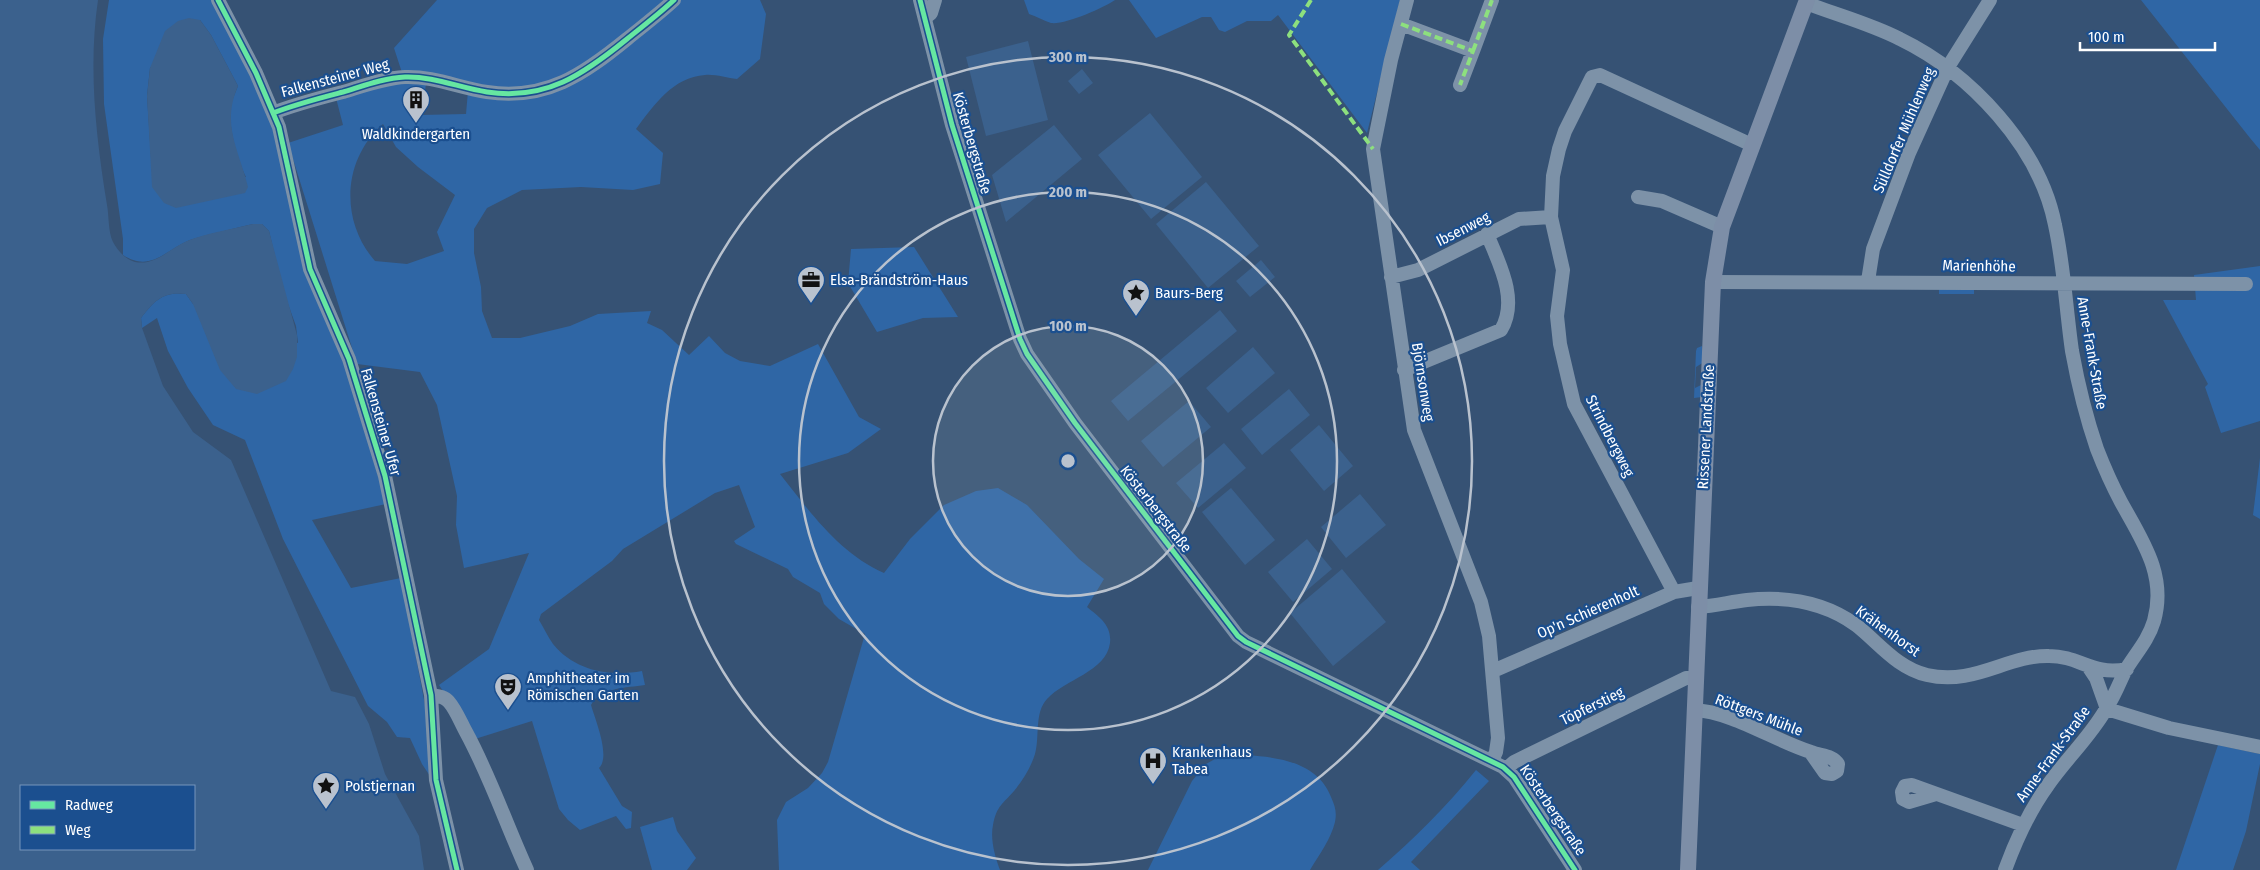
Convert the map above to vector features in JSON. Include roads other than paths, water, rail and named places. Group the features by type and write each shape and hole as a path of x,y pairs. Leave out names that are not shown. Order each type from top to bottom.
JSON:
{"main road":[{"name":"Rissener Landstraße","path":"1688,870 1694,678 1712,282 1722,228 1807,2"}],"street":[{"name":"Falkensteiner Ufer","path":"218,0 256,73 274,113 285,150 310,269 349,358 385,476 432,695 436,780 457,870"},
{"name":"Falkensteiner Weg","path":"274,113 383,80 404,77 425,78 486,92 510,94 538,90 564,83 605,57 662,12 674,0"},
{"name":"Kösterbergstraße","path":"920,0 952,125 1020,339 1027,354 1074,423 1242,639 1492,760 1506,769 1514,777 1575,870"},
{"path":"925,18 931,13 935,0"},
{"name":"Björnsonweg","path":"1407,0 1391,60 1373,148 1390,277 1414,430 1481,602 1489,636 1498,738 1496,752 1492,760"},
{"path":"1460,85 1492,0"},
{"name":"Sülldorfer Mühlenweg","path":"1868,281 1876,241 1909,153 1948,67 1990,0"},
{"name":"Anne-Frank-Straße","path":"1807,2 1900,39 1948,67 1978,93 2014,136 2044,188 2055,223 2074,361 2080,390 2097,448 2114,489 2146,547 2157,579 2158,592 2154,620 2143,645 2127,668 2107,709 2047,786 2023,825 2005,870"},
{"path":"1401,24 1473,51"},
{"name":"Strindbergweg","path":"1674,592 1574,404 1560,344 1558,316 1563,270 1551,217 1553,176 1559,149 1592,77 1600,75 1752,145"},
{"path":"1638,197 1662,201 1722,228"},
{"name":"Ibsenweg","path":"1390,277 1418,270 1487,234 1520,220 1551,217"},
{"path":"1404,370 1501,330 1507,320 1506,280 1487,234"},
{"name":"Marienhöhe","path":"1712,282 1868,281 2246,284"},
{"name":"Op'n Schierenholt","path":"1493,671 1674,592 1698,588"},
{"name":"Krähenhorst","path":"1698,608 1762,598 1817,605 1855,625 1899,663 1926,674 1946,678 1987,671 2036,656 2067,658 2106,672 2127,668"},
{"path":"2088,666 2096,678 2107,709 2170,728 2260,747"},
{"name":"Töpferstieg","path":"1506,769 1510,764 1522,757 1686,678 1694,678"},
{"path":"432,695 440,696 449,702 469,737 490,780 509,831 527,870"},
{"name":"Röttgers Mühle","path":"1694,710 1715,713 1811,753"},
{"path":"1936,794 2023,825"}],"place":[{"name":"Waldkindergarten","path":"416,124"},
{"name":"Elsa-Brändström-Haus","path":"811,304"},
{"name":"Baurs-Berg","path":"1136,317"},
{"name":"Amphitheater im Römischen Garten","path":"508,711"},
{"name":"Krankenhaus Tabea","path":"1153,785"},
{"name":"Polstjernan","path":"326,810"}]}
